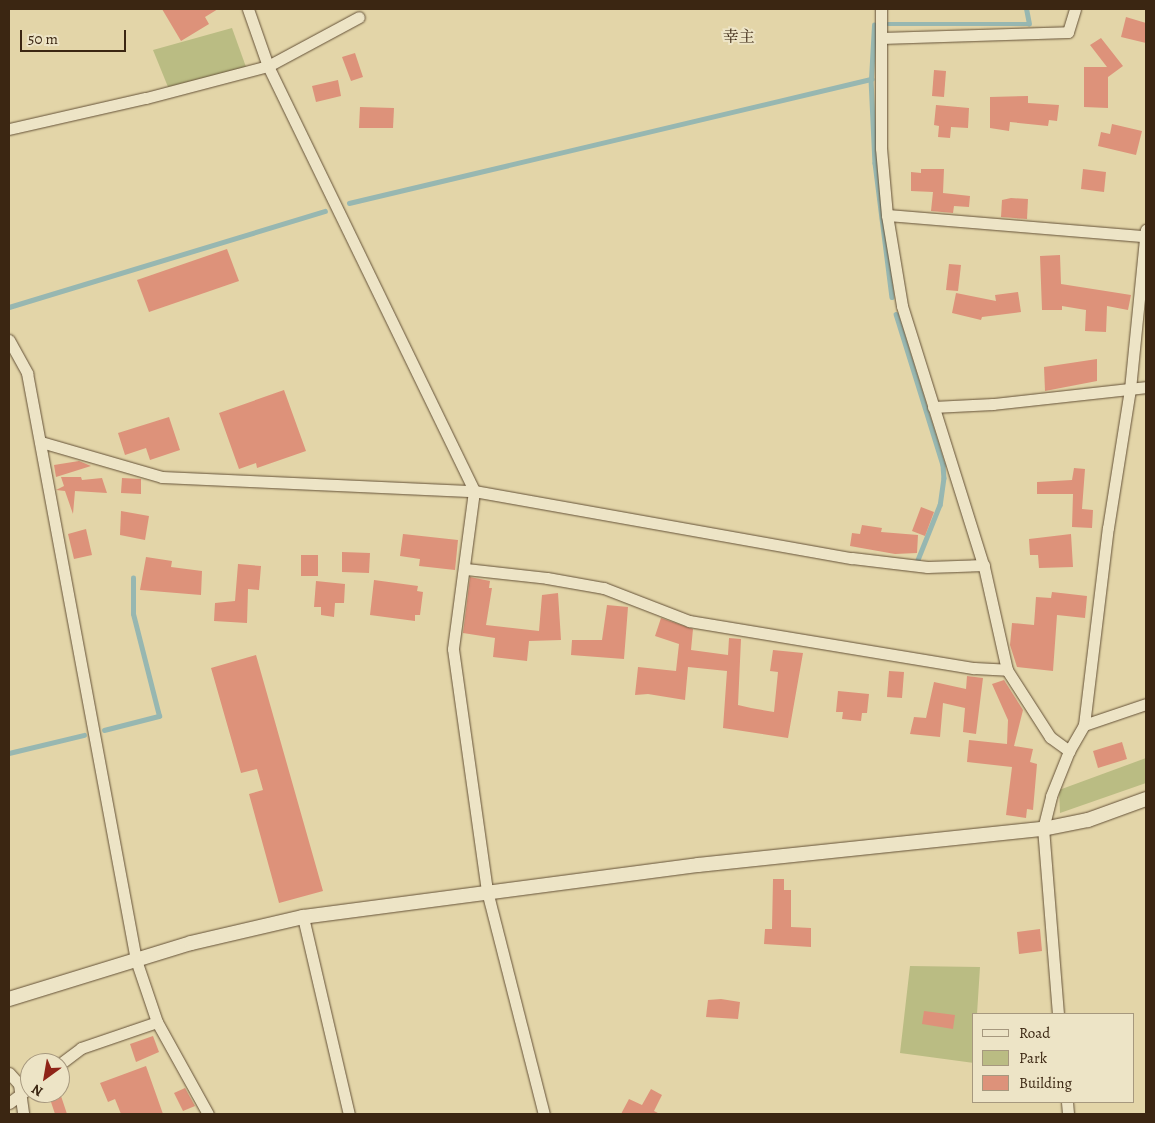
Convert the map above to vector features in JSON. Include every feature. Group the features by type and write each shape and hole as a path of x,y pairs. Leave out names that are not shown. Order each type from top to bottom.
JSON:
{"street":[{"path":"248,9 268,66 474,491 466,569 453,649 487,891 544,1114"},
{"path":"881,9 881,148 887,215 902,306 984,565 1007,670 1050,737 1069,751"},
{"path":"881,38 1068,32 1075,9"},
{"path":"9,128 146,98 268,66 359,17"},
{"path":"887,215 1145,233 1130,389 1108,528 1084,725 1069,751 1050,796 1042,829 1058,1013"},
{"path":"9,340 27,373 136,960 158,1022 208,1114"},
{"path":"933,407 993,404 1146,387"},
{"path":"41,442 162,478 474,491 852,558 927,567 984,565"},
{"path":"466,569 547,578 604,588 689,621 974,668 1007,670"},
{"path":"1084,725 1146,704"},
{"path":"9,1000 191,943 303,916 728,861 1042,829 1088,820 1146,799"},
{"path":"303,916 349,1114"},
{"path":"70,1056 81,1048 158,1022"},
{"path":"9,1073 19,1084 20,1095 9,1104"}],"green space":[{"path":"232,28 246,67 168,87 153,50"},
{"path":"1146,758 1146,783 1060,813 1059,790"},
{"path":"910,966 980,967 977,1013 972,1013 972,1063 900,1053"}],"building":[{"path":"162,9 218,9 205,17 209,24 181,41"},
{"path":"1126,17 1146,23 1146,43 1121,37"},
{"path":"1101,38 1123,66 1108,77 1108,108 1084,107 1084,67 1107,67 1090,45"},
{"path":"355,53 363,77 351,81 342,57"},
{"path":"934,70 946,71 944,97 932,96"},
{"path":"338,80 341,96 316,102 312,86"},
{"path":"1028,96 1028,103 1059,105 1057,121 1049,120 1048,126 1010,122 1009,131 990,128 990,97"},
{"path":"936,105 969,108 968,128 951,127 950,138 938,137 939,126 934,125"},
{"path":"360,107 394,108 393,128 359,128"},
{"path":"1112,124 1142,131 1136,155 1098,146 1101,132 1110,134"},
{"path":"921,169 944,169 943,193 970,196 969,207 954,206 953,213 931,211 933,192 911,191 911,172 921,173"},
{"path":"1083,169 1106,172 1104,192 1081,189"},
{"path":"1011,198 1028,199 1027,219 1001,217 1002,200"},
{"path":"227,249 239,281 149,312 137,280"},
{"path":"1060,255 1061,284 1131,295 1128,310 1107,306 1106,332 1085,331 1086,310 1062,306 1062,310 1042,310 1040,256"},
{"path":"949,264 961,265 958,291 946,290"},
{"path":"1018,292 1021,312 982,317 981,320 952,313 956,293 996,301 995,295"},
{"path":"1097,359 1097,381 1045,391 1044,367"},
{"path":"284,390 306,451 257,468 256,463 239,469 219,413"},
{"path":"169,417 180,450 150,460 146,448 125,455 118,433"},
{"path":"79,461 91,466 56,477 54,465"},
{"path":"1074,468 1085,469 1082,509 1093,510 1092,528 1072,527 1073,494 1037,494 1037,482 1072,480"},
{"path":"61,477 81,477 82,480 102,478 107,493 75,491 73,514 65,491 56,490 64,486"},
{"path":"122,478 141,479 141,494 121,493"},
{"path":"921,507 934,512 925,536 912,531"},
{"path":"121,511 149,516 145,540 120,535"},
{"path":"862,525 882,528 881,532 918,535 917,553 895,554 850,546 852,533 860,534"},
{"path":"86,529 92,555 74,559 68,534"},
{"path":"403,534 458,540 455,570 419,566 420,559 400,556"},
{"path":"1071,534 1073,567 1039,568 1038,555 1030,555 1029,539"},
{"path":"342,552 370,553 369,573 342,572"},
{"path":"301,555 318,555 318,576 301,576"},
{"path":"146,557 172,561 171,567 202,571 201,595 140,590"},
{"path":"238,564 261,566 259,590 248,589 247,623 214,621 215,603 235,601"},
{"path":"470,577 490,581 489,588 492,588 486,625 539,631 542,595 558,593 561,640 529,641 527,661 493,657 495,638 463,633"},
{"path":"374,580 418,586 417,591 423,592 420,615 415,615 415,621 370,615"},
{"path":"316,581 345,584 344,603 335,603 334,617 321,615 321,607 314,607"},
{"path":"1052,592 1087,596 1085,618 1057,615 1053,671 1017,667 1010,645 1012,623 1034,625 1036,597 1051,598"},
{"path":"607,605 628,607 624,659 571,655 572,640 602,640"},
{"path":"661,618 693,629 691,650 728,655 729,638 741,639 738,705 774,712 778,672 770,671 773,650 803,653 788,738 723,728 727,671 688,667 685,700 648,694 635,695 638,667 676,671 679,644 655,636"},
{"path":"256,655 323,891 279,903 249,794 263,790 257,769 241,773 211,668"},
{"path":"889,671 904,672 902,698 887,697"},
{"path":"967,676 983,678 976,734 963,732 965,708 943,703 940,737 910,734 914,717 926,718 934,682 966,689"},
{"path":"1004,680 1023,710 1014,746 1033,749 1030,762 1037,764 1033,810 1027,809 1026,818 1006,815 1012,767 967,762 969,740 1007,744 1008,720 992,684"},
{"path":"838,691 869,694 867,713 862,713 861,721 842,719 843,712 836,712"},
{"path":"1122,742 1127,759 1098,768 1093,751"},
{"path":"773,879 784,879 784,890 791,890 791,927 811,928 811,947 764,944 765,929 772,929"},
{"path":"1040,929 1042,951 1019,954 1017,932"},
{"path":"721,999 740,1002 738,1019 706,1017 708,1000"},
{"path":"924,1011 955,1015 953,1029 922,1024"},
{"path":"153,1036 159,1052 136,1062 130,1044"},
{"path":"146,1066 163,1114 121,1114 115,1099 108,1102 100,1083"},
{"path":"185,1088 195,1106 183,1111 174,1093"},
{"path":"651,1089 662,1095 654,1111 660,1114 621,1114 629,1099 642,1105"},
{"path":"51,1103 63,1103 67,1114 55,1114"}],"waterway":[{"path":"888,24 1029,24 1026,9"},
{"path":"349,203 871,79 874,25"},
{"path":"871,79 875,163 892,297"},
{"path":"9,307 325,211"},
{"path":"896,314 943,465 944,478 940,505 918,560"},
{"path":"104,730 159,716 133,614 133,578"},
{"path":"9,753 84,735"}],"district":[{"name":"幸主","path":"739,37"}]}
